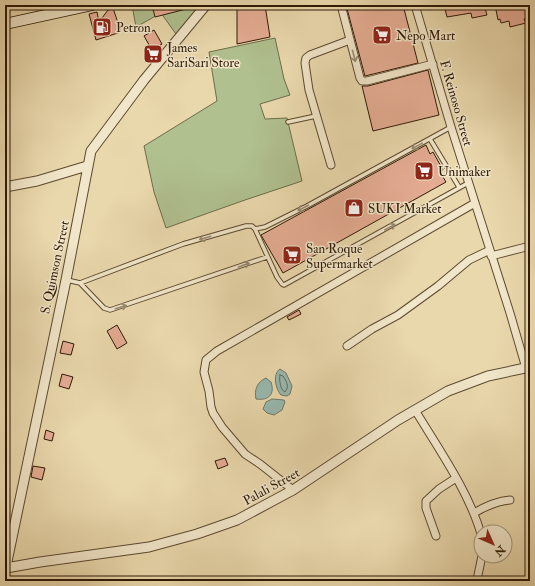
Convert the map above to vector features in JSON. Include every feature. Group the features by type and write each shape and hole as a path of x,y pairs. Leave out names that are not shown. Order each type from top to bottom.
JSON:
{"main road":[{"path":"5,24 92,5"}],"street":[{"name":"S. Quimson Street","path":"5,570 66,280 91,151 144,80 206,5"},
{"path":"341,5 362,81 433,64"},
{"name":"F. Reinoso Street","path":"415,5 468,183 528,367"},
{"path":"331,165 309,90 305,63 306,58 350,40"},
{"path":"5,187 38,181 87,166"},
{"path":"293,490 245,454 222,427 211,408 209,391 204,372 204,363 217,350 475,203"},
{"path":"346,346 404,311 470,260 491,253 530,246"},
{"name":"Palali Street","path":"5,570 40,562 149,547 171,542 238,520 293,490 398,420 448,391 488,376 528,367"},
{"path":"415,410 456,478 474,513 478,524"},
{"path":"436,536 426,508 426,500 456,478"},
{"path":"474,513 499,501 510,500"},
{"path":"478,575 480,564"}],"lane":[{"path":"288,122 317,115"},
{"path":"255,230 284,218 451,127"},
{"path":"430,139 458,187"},
{"path":"66,280 80,283 183,244 246,226 252,226 282,284 287,284 458,187 468,183"},
{"path":"80,283 104,308 110,310 267,257"}],"green space":[{"path":"132,5 201,5 176,34 161,13 136,27"},
{"path":"275,38 284,79 290,95 260,104 265,119 287,118 302,181 166,228 154,192 144,146 217,101 209,52"}],"water":[{"path":"280,369 286,373 292,386 290,394 287,396 281,395 276,386 275,378"},
{"path":"266,378 271,382 272,386 270,396 264,399 256,399 255,392 257,387 260,382"},
{"path":"272,399 284,400 285,402 282,410 274,415 267,413 263,409 266,402"}],"building":[{"path":"152,5 194,5 194,7 155,17"},
{"path":"237,5 265,5 270,37 237,44"},
{"name":"Nepo Mart","path":"346,5 403,5 418,63 365,76"},
{"path":"444,5 484,5 487,15 472,18 471,13 447,17"},
{"path":"495,5 506,5 506,9 529,5 530,17 524,19 526,23 510,27 509,21 501,23 500,19 498,20"},
{"path":"113,8 121,32 96,40 89,14 97,12 99,22 108,10"},
{"path":"154,30 162,44 152,50 144,36"},
{"path":"428,70 439,115 373,131 362,86 368,86"},
{"name":"SUKI Market","path":"426,145 430,154 433,152 443,170 440,172 446,182 283,273 261,235"},
{"path":"299,310 301,314 289,320 287,317"},
{"path":"117,325 127,343 117,349 107,331"},
{"path":"63,341 74,344 71,355 60,353"},
{"path":"62,374 73,377 69,389 59,386"},
{"path":"46,430 54,433 52,441 44,439"},
{"path":"225,458 228,465 218,469 215,461"},
{"path":"33,466 45,468 42,480 31,477"}],"place":[{"name":"Petron","path":"102,27"},
{"name":"Nepo Mart","path":"382,35"},
{"name":"James SariSari Store","path":"153,54"},
{"name":"Unimaker","path":"424,171"},
{"name":"SUKI Market","path":"354,208"},
{"name":"San Roque Supermarket","path":"292,255"}]}
